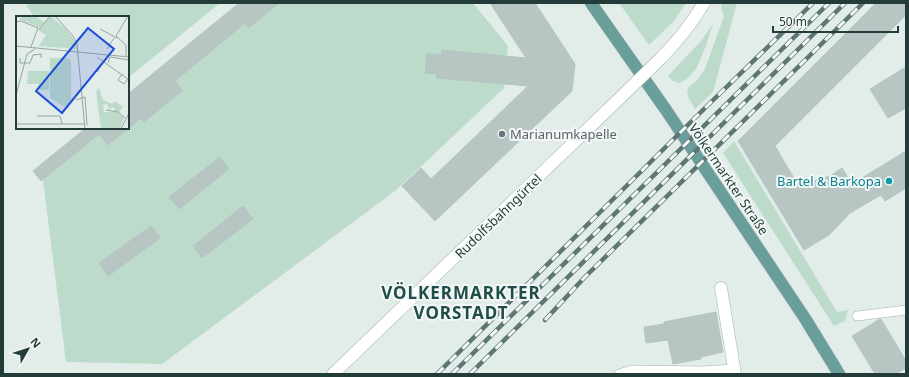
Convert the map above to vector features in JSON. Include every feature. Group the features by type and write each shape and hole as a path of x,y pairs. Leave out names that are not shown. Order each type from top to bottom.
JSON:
{"main road":[{"name":"Völkermarkter Straße","path":"591,3 666,110 797,306 839,374"}],"street":[{"name":"Rudolfsbahngürtel","path":"333,374 676,43 693,21 704,3"},
{"path":"721,288 734,372"}],"lane":[{"path":"857,316 906,310"},
{"path":"619,374 632,370 701,373 734,372"}],"green space":[{"path":"31,3 220,3 129,77 129,16 34,16 26,6"},
{"path":"241,3 473,3 508,46 504,88 395,191 162,364 66,362 41,164 85,129 129,129 129,127"},
{"path":"619,3 686,3 674,21 649,45"},
{"path":"722,3 737,3 713,92 695,109 687,93 689,87 698,79 705,69 724,16 721,8"},
{"path":"713,24 696,69 687,79 679,83 673,81 668,76 701,41"},
{"path":"734,141 837,312 848,310 845,321 834,326 723,153"}],"building":[{"path":"239,3 279,3 249,28 245,23 175,81 183,90 144,122 141,118 129,128 129,93"},
{"name":"Marianumkapelle","path":"490,3 535,3 575,64 572,91 435,221 402,186 421,168 431,179 528,86 436,78 437,74 425,73 427,53 441,55 442,50 526,58"},
{"path":"876,3 906,3 906,15 775,146 798,185 830,176 842,168 852,184 906,151 906,188 885,201 881,195 850,213 829,235 804,250 738,141"},
{"path":"906,67 906,108 888,118 870,89"},
{"path":"85,129 128,129 108,145 99,134 41,181 33,171"},
{"path":"220,157 229,169 179,209 169,197"},
{"path":"243,206 253,219 202,258 193,246"},
{"path":"151,226 160,238 108,276 99,263"},
{"path":"716,312 723,352 701,357 701,359 673,364 668,340 646,343 644,327"},
{"path":"880,319 906,361 906,368 896,374 875,374 852,336"}],"railway":[{"path":"437,374 813,3"},
{"path":"452,374 829,3"},
{"path":"470,374 845,3"},
{"path":"545,320 584,278 863,3"}],"place":[{"name":"Marianumkapelle","path":"502,134"},
{"name":"Bartel & Barkopa","path":"889,181"}],"district":[{"name":"VÖLKERMARKTER VORSTADT","path":"461,302"}]}
